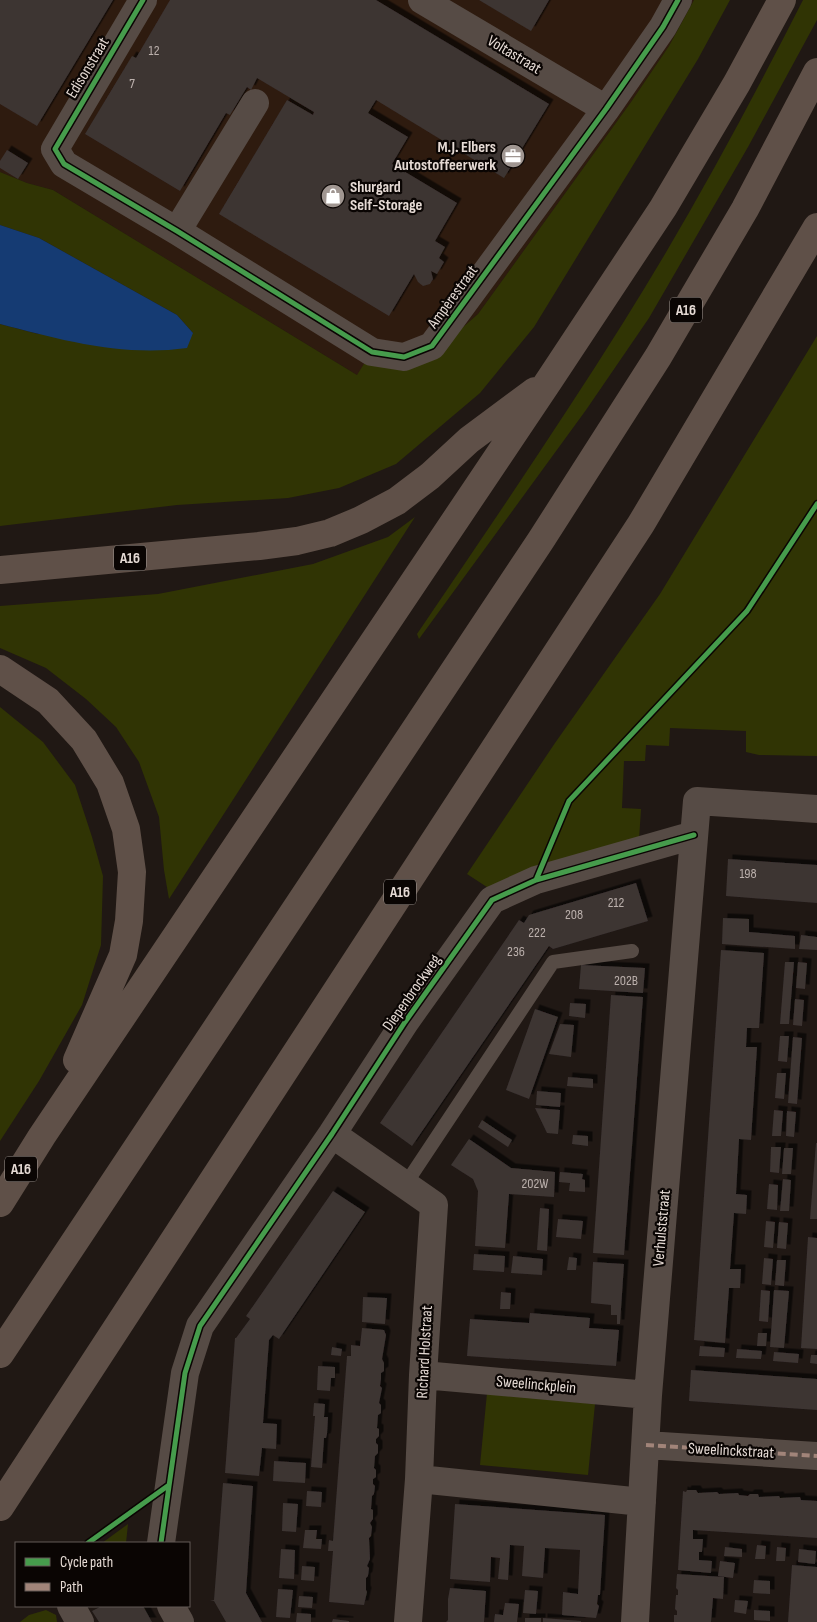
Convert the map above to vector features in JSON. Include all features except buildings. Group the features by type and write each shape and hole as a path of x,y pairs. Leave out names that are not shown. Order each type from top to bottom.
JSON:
{"highway":[{"name":"A16","path":"0,1203 42,1136 550,380 663,208 737,83 782,0"},
{"name":"A16","path":"0,1354 541,540 658,357 745,209 817,72"},
{"name":"A16","path":"790,271 817,210"},
{"name":"A16","path":"0,1507 641,524 817,227"},
{"name":"A16","path":"0,570 259,546 297,541 330,533 361,520 397,501 430,476 469,440 550,380"},
{"name":"A16","path":"0,669 48,701 84,740 110,783 126,829 132,872 129,920 123,955 42,1136"}],"street":[{"name":"Edisonstraat","path":"54,149 143,0"},
{"name":"Voltastraat","path":"422,0 606,109"},
{"name":"Ampèrestraat","path":"54,149 64,164 177,231 372,352 404,358 432,346 606,109 663,27 678,0"},
{"path":"177,231 255,103"},
{"path":"694,834 697,801 817,809"},
{"name":"Diepenbrockweg","path":"161,1542 185,1373 200,1326 332,1134 405,1022 492,900 536,880 694,834"},
{"name":"Verhulststraat","path":"635,1622 648,1396 694,834"},
{"name":"Richard Holstraat","path":"332,1134 434,1205 423,1375 419,1478 408,1622"},
{"name":"Sweelinckplein","path":"423,1375 648,1396"},
{"name":"Sweelinckstraat","path":"646,1445 817,1456"},
{"path":"419,1478 642,1502"},
{"path":"72,1607 80,1622"},
{"path":"172,1607 180,1622"}],"lane":[{"path":"405,1186 553,962 632,951"}],"shaded area":[{"path":"0,0 694,0 669,46 631,102 478,314 445,343 357,375 53,190 27,183 0,172"}],"green space":[{"path":"694,0 730,0 698,59 534,327 480,393 396,464 339,488 288,498 177,505 0,526 0,324 38,334 193,333 177,315 39,238 0,225 0,172 27,183 53,190 357,375 367,359 445,343 478,314 631,102 669,46"},
{"path":"803,0 817,0 817,20 748,147 649,318 586,410 419,639 417,634 496,518 598,362 671,244 761,82"},
{"path":"817,336 817,756 759,755 746,752 746,731 670,728 669,746 646,745 645,761 624,761 622,808 641,809 639,840 493,891 467,874 555,743 660,594"},
{"path":"415,517 169,899 159,817 139,762 116,727 86,699 46,668 0,648 0,606 158,594 313,564 388,537"},
{"path":"0,707 43,742 75,785 103,876 101,945 82,1005 39,1081 0,1141"},
{"path":"487,1393 595,1404 588,1475 480,1465"},
{"path":"128,1524 126,1542 103,1542"},
{"path":"46,1610 56,1615 57,1622 20,1622 29,1615"}],"water":[{"path":"0,225 39,238 177,315 193,333 187,348 163,350 116,349 69,341 0,324"}],"marked path":[{"path":"646,1445 817,1456"}],"cycle path":[{"path":"143,0 55,149 64,164 177,231 372,352 404,357 432,346 606,109 663,27 678,0"},
{"path":"536,880 569,801 747,611 817,504"},
{"path":"161,1542 185,1373 200,1326 332,1134 405,1022 492,900 536,880 694,835"},
{"path":"89,1542 169,1485"}],"place":[{"name":"M.J. Elbers Autostoffeerwerk","path":"513,156"},
{"name":"Shurgard Self-Storage","path":"333,196"}]}
